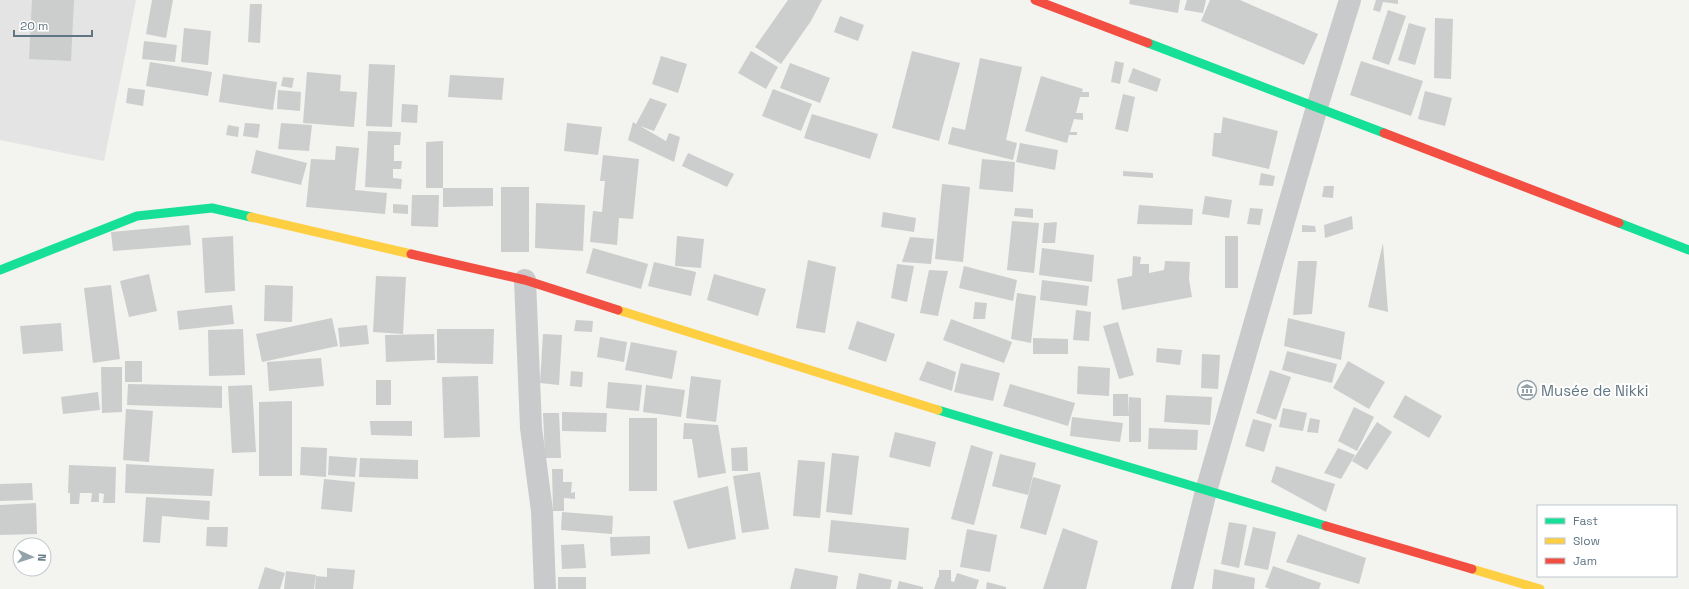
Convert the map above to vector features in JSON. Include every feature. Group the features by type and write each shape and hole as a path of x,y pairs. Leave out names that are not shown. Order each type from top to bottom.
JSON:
{"street":[{"path":"1035,0 1317,106 1689,250"},
{"path":"1182,589 1206,491 1317,106 1350,0"},
{"path":"0,270 137,216 212,208 525,280 824,375 1206,491 1540,589"},
{"path":"525,280 530,428 542,511 545,589"}],"shaded area":[{"path":"0,0 136,0 104,161 0,140"}],"building":[{"path":"32,0 74,0 71,61 29,59"},
{"path":"152,0 173,0 166,38 146,34"},
{"path":"788,0 822,0 811,21 781,64 755,47"},
{"path":"1130,0 1180,0 1178,13 1129,4"},
{"path":"1187,0 1206,0 1203,13 1184,10"},
{"path":"1210,0 1240,0 1318,34 1304,65 1201,21"},
{"path":"1376,0 1398,0 1398,4 1383,2 1380,12 1373,10"},
{"path":"250,4 262,4 260,43 248,42"},
{"path":"1388,10 1406,16 1389,65 1372,59"},
{"path":"840,16 864,25 858,41 834,32"},
{"path":"1435,18 1453,19 1451,79 1434,78"},
{"path":"1409,23 1426,28 1415,65 1398,60"},
{"path":"184,28 211,31 208,65 181,62"},
{"path":"144,41 177,45 175,62 142,59"},
{"path":"751,51 778,67 766,89 738,73"},
{"path":"912,51 960,63 939,141 892,128"},
{"path":"661,56 687,64 678,93 652,84"},
{"path":"980,58 1022,67 1006,140 1017,143 1013,160 948,144 952,127 965,130"},
{"path":"1115,61 1124,63 1120,84 1111,82"},
{"path":"1361,61 1423,81 1411,116 1350,95"},
{"path":"150,62 212,72 208,96 146,86"},
{"path":"790,63 830,78 820,103 780,88"},
{"path":"369,64 395,65 392,127 366,126"},
{"path":"1133,68 1161,79 1157,92 1128,82"},
{"path":"307,72 341,75 340,91 357,92 354,127 303,123"},
{"path":"223,74 277,82 273,110 219,102"},
{"path":"450,75 504,78 502,100 448,97"},
{"path":"1041,76 1083,89 1082,92 1089,92 1089,97 1080,97 1076,113 1083,113 1083,120 1074,119 1070,132 1077,132 1077,135 1069,135 1067,143 1025,131"},
{"path":"283,77 294,78 292,88 281,86"},
{"path":"128,88 145,90 143,106 126,103"},
{"path":"773,89 812,104 801,131 762,116"},
{"path":"278,90 301,92 300,111 277,109"},
{"path":"1425,91 1452,98 1445,126 1418,119"},
{"path":"1123,94 1135,97 1128,132 1115,129"},
{"path":"650,98 667,104 654,131 640,126 666,141 669,133 680,137 674,162 628,140 633,122 636,124"},
{"path":"402,104 418,105 417,123 401,122"},
{"path":"812,114 878,134 870,159 804,138"},
{"path":"1223,117 1278,131 1269,169 1212,156 1214,133 1221,133"},
{"path":"245,123 260,124 258,138 243,136"},
{"path":"281,123 312,125 309,151 278,149"},
{"path":"567,123 602,127 598,155 564,151"},
{"path":"228,125 239,127 238,137 226,135"},
{"path":"368,131 401,132 400,145 394,145 394,161 402,161 401,169 393,169 393,178 402,179 401,189 365,187"},
{"path":"443,141 443,188 426,188 426,142"},
{"path":"1020,143 1058,150 1055,170 1016,162"},
{"path":"336,146 359,148 355,190 387,193 385,214 306,207 311,159 335,160"},
{"path":"256,150 307,163 301,185 251,173"},
{"path":"688,153 734,174 727,187 682,166"},
{"path":"603,155 639,159 633,219 619,218 617,245 590,242 593,211 602,212 605,181 600,181"},
{"path":"982,159 1015,162 1013,192 979,189"},
{"path":"1123,171 1153,173 1153,178 1123,176"},
{"path":"1261,173 1275,176 1273,186 1259,185"},
{"path":"942,184 970,187 963,262 935,259"},
{"path":"1324,186 1334,186 1333,198 1322,197"},
{"path":"501,187 529,187 529,252 501,252"},
{"path":"443,188 493,188 493,206 443,207"},
{"path":"412,195 439,195 438,227 411,226"},
{"path":"1205,196 1232,200 1229,218 1202,214"},
{"path":"536,203 585,205 583,251 535,248"},
{"path":"393,204 408,205 408,214 393,213"},
{"path":"1139,205 1193,209 1192,225 1137,224"},
{"path":"1015,208 1033,209 1033,218 1014,216"},
{"path":"1250,208 1263,209 1260,225 1247,224"},
{"path":"883,212 916,218 914,232 881,227"},
{"path":"1352,216 1353,229 1325,238 1324,225"},
{"path":"1012,221 1039,223 1034,273 1007,270"},
{"path":"1057,222 1055,243 1042,243 1044,223"},
{"path":"189,225 191,245 113,251 111,232"},
{"path":"1302,225 1315,226 1316,232 1302,232"},
{"path":"233,236 235,291 205,293 202,238"},
{"path":"677,236 704,239 701,268 675,266"},
{"path":"1225,236 1238,236 1238,288 1225,288"},
{"path":"910,237 934,239 931,264 902,262"},
{"path":"1383,243 1388,312 1368,307"},
{"path":"593,248 648,264 641,289 586,273"},
{"path":"1042,248 1094,255 1092,282 1039,275"},
{"path":"1133,256 1141,257 1140,264 1149,264 1149,273 1164,270 1165,261 1190,262 1189,279 1192,297 1122,310 1117,279 1132,276"},
{"path":"808,260 836,267 825,333 796,328"},
{"path":"1298,261 1317,261 1312,314 1293,315"},
{"path":"654,262 696,272 691,296 648,286"},
{"path":"897,264 914,266 907,302 891,298"},
{"path":"964,266 1017,280 1013,301 959,288"},
{"path":"929,270 948,271 938,316 920,313"},
{"path":"149,274 157,311 129,317 120,281"},
{"path":"714,274 766,289 758,316 707,300"},
{"path":"376,276 406,277 403,334 373,332"},
{"path":"1042,280 1089,286 1087,306 1040,300"},
{"path":"111,285 120,359 93,363 84,288"},
{"path":"265,285 293,286 292,322 264,321"},
{"path":"1017,293 1036,296 1031,343 1011,339"},
{"path":"975,302 987,303 985,319 973,319"},
{"path":"232,305 234,324 179,330 177,311"},
{"path":"1076,310 1091,312 1089,341 1073,340"},
{"path":"332,318 338,346 262,362 256,334"},
{"path":"1288,318 1345,332 1341,360 1284,346"},
{"path":"951,319 1012,342 1004,363 943,340"},
{"path":"576,320 593,321 592,332 574,331"},
{"path":"857,321 895,334 886,362 848,349"},
{"path":"1118,322 1134,375 1119,379 1103,326"},
{"path":"61,323 63,351 23,354 20,326"},
{"path":"367,325 369,344 340,347 338,328"},
{"path":"243,329 245,375 209,376 208,330"},
{"path":"437,329 494,329 493,364 437,363"},
{"path":"434,334 435,360 386,362 385,335"},
{"path":"543,334 562,335 559,385 540,383"},
{"path":"600,337 627,342 624,362 597,357"},
{"path":"1033,338 1068,339 1068,354 1033,354"},
{"path":"631,342 677,351 672,379 625,370"},
{"path":"1157,348 1182,350 1180,365 1156,362"},
{"path":"1287,351 1337,364 1332,383 1282,370"},
{"path":"1202,354 1220,355 1218,389 1201,388"},
{"path":"321,358 324,386 269,391 267,362"},
{"path":"125,361 142,361 142,382 125,382"},
{"path":"927,361 956,372 952,391 919,380"},
{"path":"1348,361 1385,382 1369,409 1333,388"},
{"path":"961,363 1000,373 993,401 954,392"},
{"path":"1078,366 1110,368 1109,396 1077,394"},
{"path":"101,367 122,367 122,412 102,413"},
{"path":"1270,370 1291,377 1276,420 1256,413"},
{"path":"571,371 583,372 582,387 570,386"},
{"path":"478,376 480,437 444,438 442,377"},
{"path":"691,376 721,380 716,422 686,418"},
{"path":"376,380 391,380 391,405 376,405"},
{"path":"608,382 642,385 639,411 606,408"},
{"path":"128,384 222,386 222,408 127,405"},
{"path":"1010,384 1075,403 1068,426 1003,406"},
{"path":"252,385 256,452 232,453 228,386"},
{"path":"646,385 685,390 681,417 643,412"},
{"path":"98,392 100,410 63,414 61,397"},
{"path":"1113,394 1128,394 1129,416 1113,416"},
{"path":"1166,395 1212,397 1210,425 1164,422"},
{"path":"1405,395 1442,416 1429,438 1393,417"},
{"path":"1129,397 1141,398 1141,442 1129,442"},
{"path":"292,401 292,476 259,476 259,402"},
{"path":"1354,407 1374,417 1357,451 1338,441"},
{"path":"1283,408 1307,413 1303,431 1279,427"},
{"path":"126,409 153,411 149,462 123,460"},
{"path":"562,412 607,413 606,432 562,431"},
{"path":"543,413 559,413 561,458 545,458"},
{"path":"1072,417 1123,423 1120,442 1070,436"},
{"path":"629,418 657,418 657,491 629,491"},
{"path":"1310,418 1320,420 1318,433 1307,432"},
{"path":"1253,419 1272,424 1264,452 1245,446"},
{"path":"370,421 412,421 412,436 371,435"},
{"path":"1377,422 1392,432 1367,470 1352,461"},
{"path":"684,423 718,425 726,473 698,478 692,439 683,439"},
{"path":"1149,428 1198,430 1197,450 1148,449"},
{"path":"895,432 936,442 930,467 889,457"},
{"path":"971,445 993,452 974,525 951,519"},
{"path":"301,447 327,448 326,477 300,475"},
{"path":"747,447 748,471 732,471 731,448"},
{"path":"1338,448 1355,455 1341,479 1324,473"},
{"path":"832,453 859,456 852,515 826,512"},
{"path":"1000,454 1036,463 1028,495 992,486"},
{"path":"329,456 357,458 355,477 328,475"},
{"path":"360,458 418,460 418,479 359,477"},
{"path":"798,460 825,462 820,518 793,516"},
{"path":"126,464 214,469 212,496 125,493"},
{"path":"69,465 116,467 115,503 103,503 104,494 99,493 99,502 91,502 92,493 80,493 79,504 70,504 70,493 68,493"},
{"path":"1276,466 1335,484 1326,512 1271,482"},
{"path":"552,469 563,469 563,482 572,482 571,493 575,492 575,499 564,498 564,511 553,511"},
{"path":"760,472 769,529 742,533 733,476"},
{"path":"1033,477 1061,485 1046,535 1020,528"},
{"path":"324,479 355,482 352,512 321,509"},
{"path":"32,483 33,500 0,501 0,484"},
{"path":"728,486 736,539 688,549 673,501"},
{"path":"146,497 210,501 209,520 162,516 160,543 143,542"},
{"path":"36,503 37,534 0,535 0,505"},
{"path":"562,512 613,516 612,534 561,530"},
{"path":"831,520 909,528 906,560 828,552"},
{"path":"1229,522 1247,525 1239,568 1221,564"},
{"path":"207,527 228,527 227,547 206,546"},
{"path":"1253,527 1276,532 1268,570 1244,565"},
{"path":"1063,528 1098,541 1086,589 1043,589"},
{"path":"967,529 997,535 990,572 960,567"},
{"path":"1298,534 1366,558 1359,584 1286,562"},
{"path":"650,536 650,554 611,556 610,537"},
{"path":"584,544 586,568 562,569 561,545"},
{"path":"1273,566 1321,583 1319,589 1270,589 1265,587"},
{"path":"265,567 285,573 280,589 258,589"},
{"path":"327,568 355,570 353,589 315,589 316,576 327,577"},
{"path":"795,568 838,576 836,589 790,589"},
{"path":"1214,569 1255,578 1254,589 1212,589"},
{"path":"939,570 951,570 951,581 954,582 957,573 979,580 976,589 934,589 939,577"},
{"path":"286,571 316,575 314,589 284,589"},
{"path":"859,573 892,580 890,589 856,589"},
{"path":"558,577 586,577 586,589 558,589"},
{"path":"899,581 923,587 923,589 897,589"},
{"path":"987,582 1006,587 1006,589 986,589"}],"traffic: fast":[{"path":"1148,43 1384,133"},
{"path":"0,270 137,216 212,208 251,217"},
{"path":"1619,223 1689,250"},
{"path":"938,410 1326,526"}],"traffic: slow":[{"path":"251,217 411,254"},
{"path":"618,310 938,410"},
{"path":"1472,569 1540,589"}],"traffic: jam":[{"path":"1035,0 1148,43"},
{"path":"1384,133 1619,223"},
{"path":"411,254 525,280 618,310"},
{"path":"1326,526 1472,569"}],"place":[{"name":"Musée de Nikki","path":"1527,390"}]}
